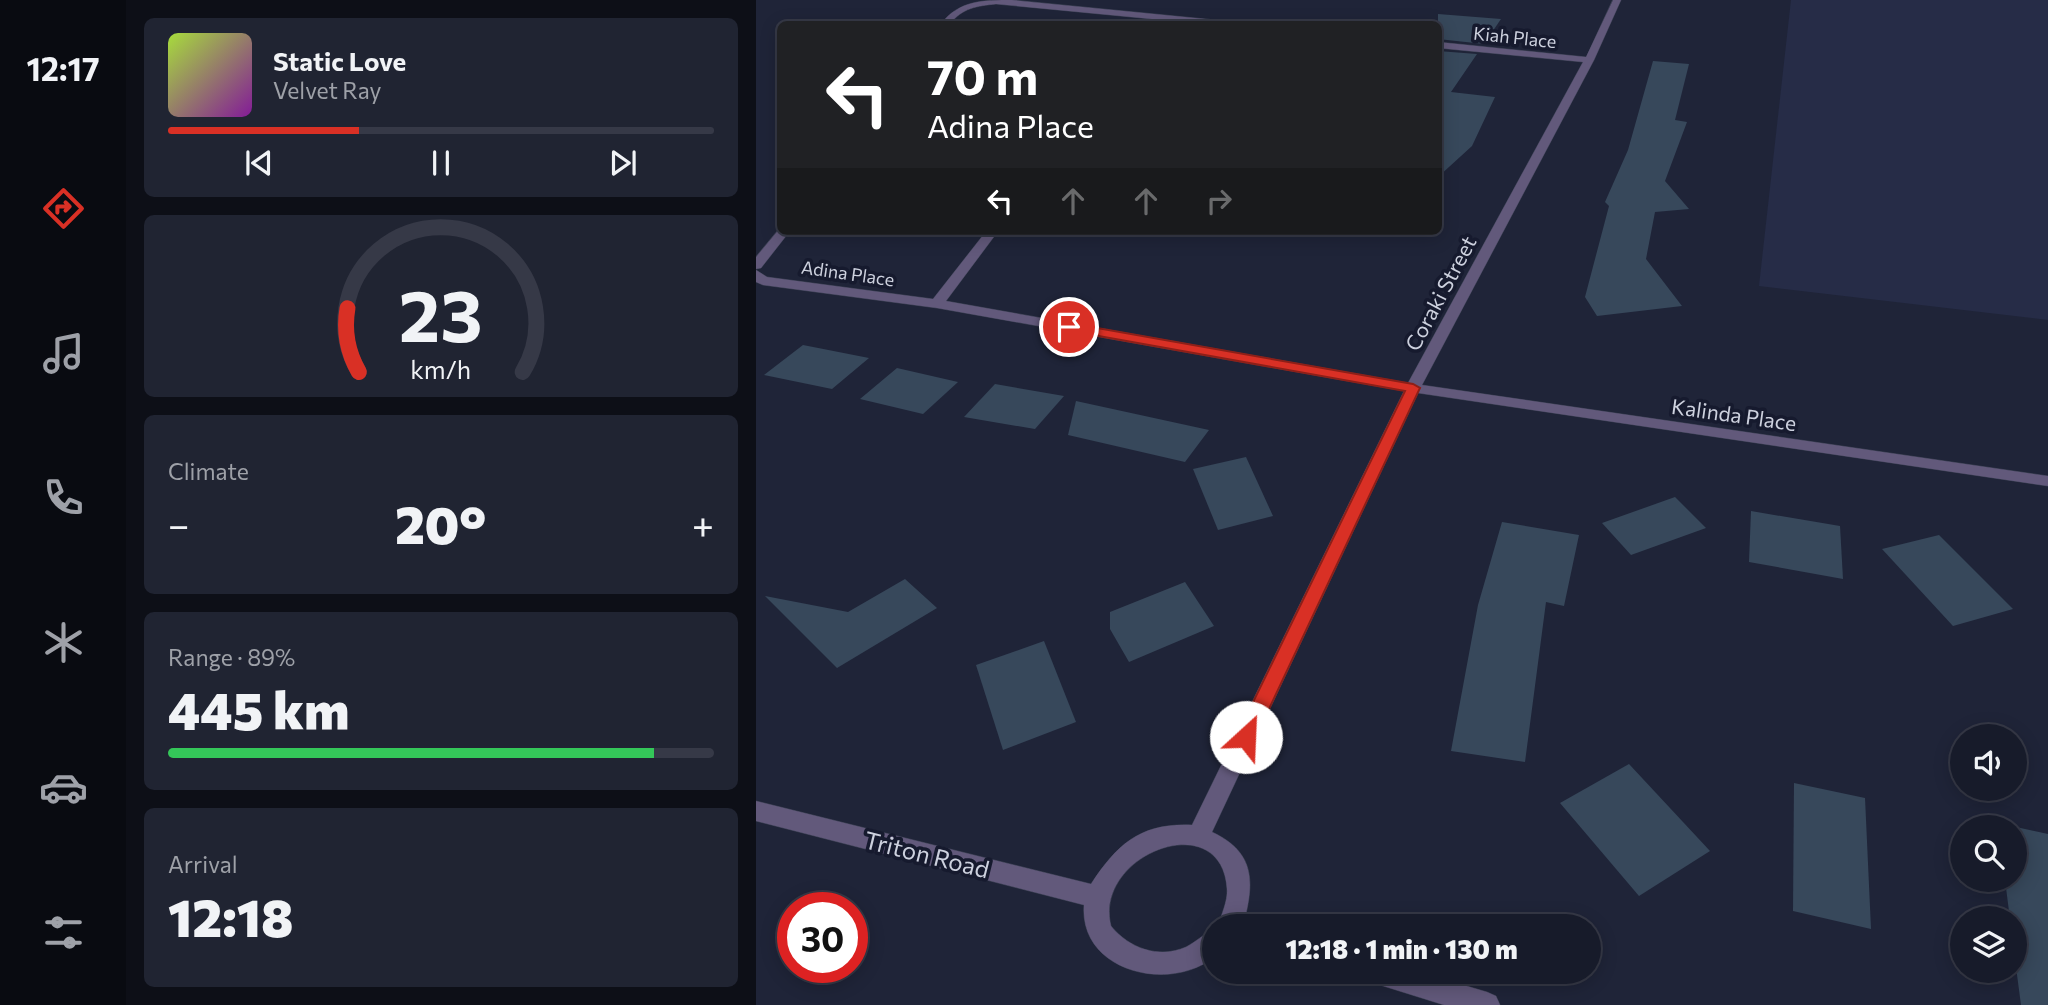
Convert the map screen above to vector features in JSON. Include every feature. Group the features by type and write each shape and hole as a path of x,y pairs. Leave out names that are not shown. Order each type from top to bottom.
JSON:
{"street":[{"name":"Coraki Street","path":"1198,837 1413,388 1589,60 1617,0"},
{"path":"948,21 953,13 961,9 996,1 1196,21"},
{"name":"Kiah Place","path":"1442,45 1589,60"},
{"name":"Adina Place","path":"756,265 781,235"},
{"path":"937,304 989,235"},
{"name":"Adina Place","path":"756,274 763,281 937,304 1413,388"},
{"name":"Kalinda Place","path":"1413,388 2048,481"},
{"name":"Triton Road","path":"756,811 1098,897"},
{"path":"1202,950 1187,960 1162,965 1137,962 1116,951 1102,934 1096,913 1098,897 1109,872 1123,855 1142,842 1164,836 1186,834 1206,838 1223,848 1235,864 1241,884 1235,914"},
{"path":"1417,984 1487,1005"}],"shaded area":[{"path":"1791,0 2048,0 2048,320 1759,286"}],"building":[{"path":"1438,14 1501,19 1484,44 1442,39 1442,21 1438,21"},
{"path":"1442,51 1477,54 1451,92 1495,97 1472,146 1442,173"},
{"path":"1653,61 1689,64 1675,120 1687,122 1665,181 1689,209 1655,212 1646,259 1682,306 1597,316 1585,297 1609,206 1605,202 1628,150"},
{"path":"803,345 869,358 832,389 764,375"},
{"path":"897,368 958,382 923,414 860,399"},
{"path":"995,384 1064,396 1035,429 964,417"},
{"path":"1076,401 1209,430 1185,462 1068,435"},
{"path":"1246,457 1273,516 1218,530 1193,469"},
{"path":"1675,497 1706,528 1631,555 1602,523"},
{"path":"1751,511 1840,526 1843,579 1749,562"},
{"path":"1502,522 1579,535 1564,606 1546,602 1525,762 1451,751 1478,605"},
{"path":"1939,535 2013,609 1953,626 1882,549"},
{"path":"905,579 937,608 837,668 765,596 848,612"},
{"path":"1185,582 1214,626 1129,662 1110,629 1110,612"},
{"path":"1044,641 1076,722 1003,750 976,665"},
{"path":"1629,764 1710,851 1639,896 1560,803"},
{"path":"1794,783 1865,798 1871,929 1793,911"},
{"path":"2027,829 2048,834 2048,1005 2021,1005 2018,983 2027,983 2027,906 2008,906 2007,892 2027,892"}],"route":[{"path":"1069,327 1413,388 1246,737"}]}
